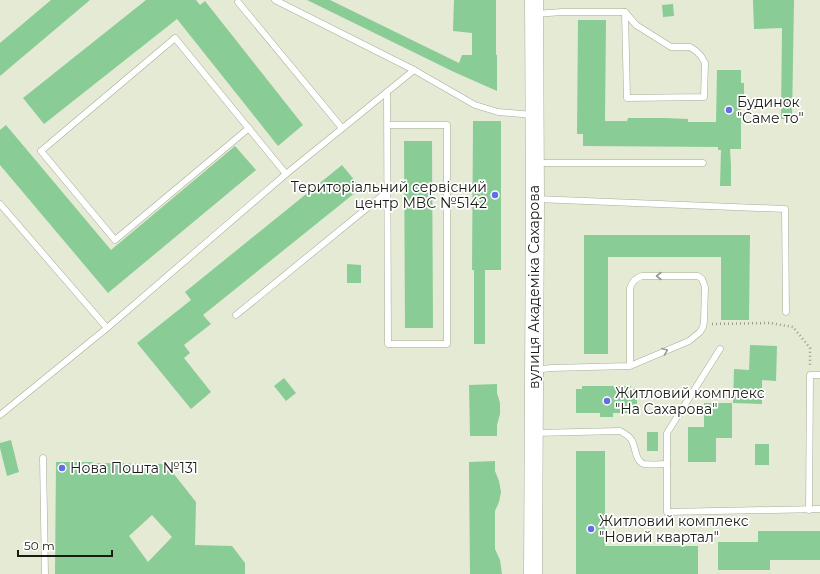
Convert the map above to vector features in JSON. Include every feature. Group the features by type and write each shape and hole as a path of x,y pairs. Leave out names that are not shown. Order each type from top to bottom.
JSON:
{"street":[{"name":"вулиця Академіка Сахарова","path":"533,574 535,199 534,7"}],"lane":[{"path":"275,0 414,70 474,105 498,112 534,116"},
{"path":"238,2 342,128"},
{"path":"534,7 562,12 625,12 636,25 671,47 690,47 701,56 705,63 704,97 628,98 625,12"},
{"path":"249,128 115,240 41,151 175,38 249,128 286,174"},
{"path":"0,415 107,328 286,174 414,70"},
{"path":"387,92 388,344 447,344 447,125 388,125"},
{"path":"534,163 703,164"},
{"path":"236,316 388,191"},
{"path":"535,199 785,210 786,312"},
{"path":"0,204 107,328"},
{"path":"534,370 551,368 630,366 689,341 700,332 704,324 705,287 702,279 698,276 642,276 638,277 631,284 630,366"},
{"path":"720,349 667,433 667,512 820,509"},
{"path":"810,510 810,375 820,375"},
{"path":"533,433 620,431 632,440 636,454 641,462 645,464 667,464"},
{"path":"43,458 45,574"}],"path":[{"path":"704,324 770,323 793,327 810,348 810,375"}],"building":[{"path":"51,0 90,0 0,76 0,43"},
{"path":"146,0 196,0 200,5 205,1 303,125 278,146 177,19 44,124 23,98"},
{"path":"307,0 330,0 459,63 462,55 472,55 472,33 453,31 454,0 496,0 497,91 454,72"},
{"path":"753,0 794,0 792,119 781,119 782,28 754,29"},
{"path":"673,4 674,16 663,17 662,5"},
{"path":"578,20 606,20 605,121 627,121 628,118 664,118 688,119 688,122 716,122 717,70 741,70 741,83 744,83 744,107 741,107 741,149 730,149 731,186 720,186 721,150 718,150 718,147 583,146 583,134 577,134"},
{"path":"473,121 501,121 501,270 485,270 485,344 474,344 474,270 472,270"},
{"path":"6,125 111,250 235,146 256,170 108,293 0,165 0,130"},
{"path":"404,141 432,141 433,328 405,328"},
{"path":"342,165 361,188 203,315 211,324 184,345 190,353 184,358 211,392 191,409 137,343 191,300 185,292"},
{"path":"584,235 750,235 749,320 721,320 721,257 608,257 608,354 584,354"},
{"path":"347,264 361,265 361,283 347,283"},
{"path":"750,345 777,346 776,381 762,380 762,404 733,403 734,369 749,370"},
{"path":"284,378 296,393 286,401 274,386"},
{"path":"497,384 500,414 497,425 497,436 470,436 469,385"},
{"name":"Житловий комплекс \"На Сахарова\"","path":"582,386 631,386 631,389 637,389 637,413 613,413 613,417 600,417 600,413 576,413 576,389 582,389"},
{"path":"704,403 732,403 732,438 716,438 716,462 688,462 688,427 704,427"},
{"path":"647,432 658,432 658,451 647,451"},
{"path":"11,440 19,472 7,476 0,443"},
{"path":"755,444 769,444 769,465 755,465"},
{"name":"Житловий комплекс \"Новий квартал\"","path":"576,451 605,451 605,546 698,546 698,574 576,574"},
{"path":"495,461 495,471 501,492 495,511 495,549 500,560 502,574 470,574 469,462"},
{"path":"56,462 166,464 196,502 195,545 232,546 245,563 245,574 55,574","holes":["152,515 172,537 148,562 129,536"]},
{"path":"758,531 820,531 820,560 770,560 770,570 718,570 718,542 758,542"}],"place":[{"name":"Будинок \"Саме то\"","path":"729,110"},
{"name":"Територіальний сервісний центр МВС №5142","path":"495,195"},
{"name":"Житловий комплекс \"На Сахарова\"","path":"607,401"},
{"name":"Нова Пошта №131","path":"62,468"},
{"name":"Житловий комплекс \"Новий квартал\"","path":"591,529"}]}
